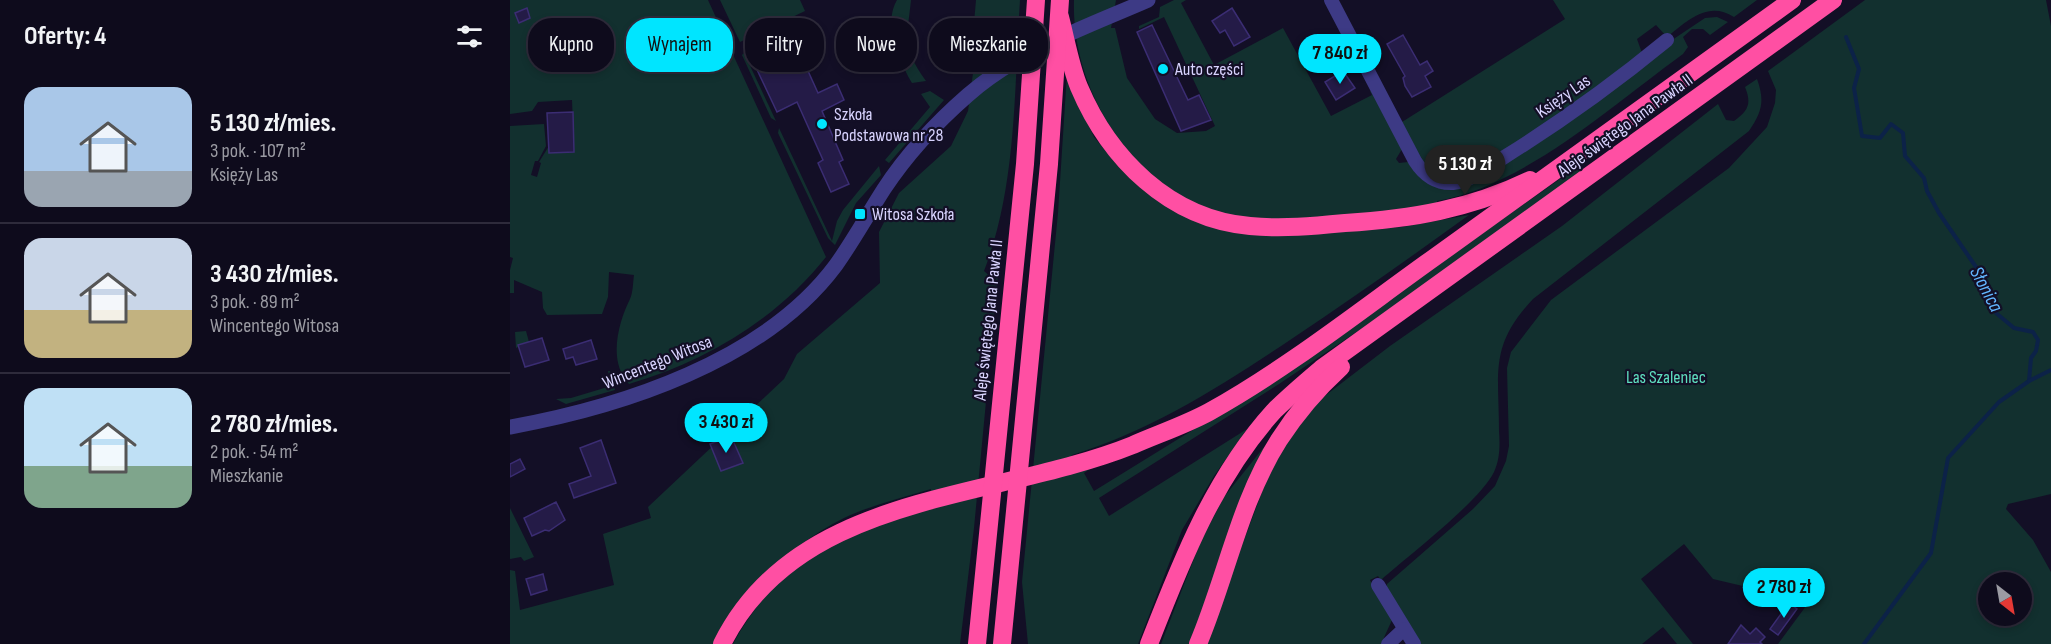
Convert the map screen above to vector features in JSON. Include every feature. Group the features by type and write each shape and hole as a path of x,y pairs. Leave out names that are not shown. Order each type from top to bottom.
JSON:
{"highway":[{"name":"Aleje świętego Jana Pawła II","path":"977,644 1025,164 1036,0"},
{"name":"Aleje świętego Jana Pawła II","path":"1587,149 1792,0"},
{"name":"Aleje świętego Jana Pawła II","path":"1411,304 1833,0"},
{"path":"1060,8 1078,85 1099,130 1123,160 1154,187 1173,201 1215,219 1249,226 1291,227 1405,219 1453,209 1488,198 1527,181 1587,149"},
{"path":"1002,644 1049,164 1060,8"},
{"path":"722,644 739,614 771,577 809,548 858,525 964,492 1053,470 1130,446 1208,412 1310,346 1587,149"},
{"path":"1149,644 1186,549 1211,502 1274,411 1322,368 1411,304"},
{"path":"1198,644 1256,487 1278,441 1308,398 1411,304"}],"street":[{"name":"Wincentego Witosa","path":"510,428 583,411 670,381 733,351 781,320 824,279 904,161 933,129 971,93 1035,51 1148,0"},
{"name":"Księży Las","path":"1330,0 1415,161 1432,179 1447,183 1462,181 1477,174 1542,133 1667,40"},
{"path":"1378,585 1414,644"},
{"path":"1388,644 1404,629"}],"green space":[{"path":"510,0 708,0 716,18 626,18 626,72 733,72 733,54 826,257 785,300 738,336 685,364 629,384 618,364 617,341 622,318 632,294 634,275 609,272 608,297 602,314 547,315 543,308 542,292 514,280 514,293 510,293 510,270 513,258 510,257 510,126 544,124 546,146 538,161 535,161 531,175 537,177 541,163 539,162 549,146 549,153 574,152 572,100 538,102 532,111 510,114"},
{"path":"720,0 800,0 805,11 790,18 745,18 745,40 740,42 733,27 733,18 729,18"},
{"path":"897,0 911,0 909,18 891,18"},
{"path":"976,0 1020,0 1019,18 974,18"},
{"path":"1074,0 1116,0 1111,28 1115,28 1127,78 1155,119 1177,133 1206,131 1215,126 1164,17 1139,29 1139,26 1159,17 1160,7 1174,0 1186,0 1181,3 1214,65 1283,28 1331,116 1372,95 1370,91 1375,91 1402,149 1396,159 1399,163 1408,162 1413,169 1452,187 1705,18 1717,17 1728,22 1710,35 1703,29 1692,29 1683,37 1688,47 1683,54 1566,141 1503,179 1470,192 1437,201 1437,207 1328,218 1271,220 1223,214 1191,201 1161,182 1136,159 1114,131 1096,101 1083,68 1076,35"},
{"path":"1553,0 1757,0 1734,17 1715,11 1698,15 1667,37 1656,25 1637,39 1642,53 1566,113 1465,175 1447,178 1425,168 1402,122 1565,19"},
{"name":"Las Szaleniec","path":"1865,0 2046,0 2051,26 2051,494 2008,504 2006,509 2033,540 2051,572 2051,644 1778,644 1823,583 1747,587 1713,579 1684,544 1641,579 1693,644 1677,644 1663,627 1642,644 1419,644 1387,590 1387,584 1473,509 1495,486 1506,461 1509,446 1507,368 1511,352 1551,300 1729,168 1767,127 1775,103 1776,90 1768,71"},
{"path":"917,67 926,81 912,83 906,72 917,72"},
{"path":"750,72 753,72 776,121 771,118"},
{"path":"1017,72 1012,137 1003,205 984,271 994,280 998,275 974,528 960,644 733,644 761,601 798,564 838,539 929,506 931,489 854,513 804,542 755,588 715,644 510,644 510,570 515,571 520,610 614,585 603,534 651,518 648,507 784,379 797,354 880,283 879,232 899,193 951,146 968,111 973,73"},
{"path":"1067,73 1094,137 1117,165 1151,194 1187,216 1328,232 1402,227 1469,215 1338,308 1214,389 1131,433 1072,455 1068,472 1098,463 1084,473 1094,491 1269,383 1580,165 1585,171 1422,288 1279,384 1099,498 1109,516 1247,429 1214,476 1182,530 1138,644 1028,644 1022,582 1058,213"},
{"path":"1757,79 1761,106 1749,131 1533,299 1509,331 1503,346 1498,376 1499,447 1494,472 1474,498 1442,528 1381,580 1378,576 1370,580 1392,620 1381,644 1205,644 1274,460 1313,405 1390,346 1562,226 1718,104 1726,120 1734,121 1743,114 1747,107 1748,98 1745,87"},
{"path":"930,91 944,100 889,163 885,160 930,107 921,94"},
{"path":"779,128 832,241 837,221 843,210 879,166 881,175 856,203 835,245 828,238 778,133"},
{"path":"526,331 529,342 516,348 515,332"},
{"path":"608,371 610,371 615,390 566,404 556,399 571,398 611,386"},
{"path":"1264,447 1189,644 1161,644 1200,543 1224,497"},
{"path":"510,508 534,557 524,561 521,557 510,559"}],"building":[{"path":"527,8 530,18 519,23 515,13"},
{"path":"1232,8 1250,37 1234,46 1225,30 1220,33 1212,21"},
{"name":"Auto części","path":"1152,25 1188,100 1199,95 1211,120 1181,131 1137,32"},
{"path":"1403,35 1420,65 1427,61 1433,71 1425,76 1431,87 1412,97 1405,86 1403,78 1405,76 1387,44"},
{"path":"1343,71 1355,88 1336,100 1325,82"},
{"path":"758,72 808,72 818,93 837,84 844,100 822,111 843,160 839,162 849,184 831,192 818,163 823,160 797,102 777,112"},
{"path":"573,112 574,152 549,153 547,113"},
{"path":"542,338 549,360 525,367 518,345"},
{"path":"591,340 597,359 576,365 573,357 566,359 563,349"},
{"path":"731,436 743,463 721,471 710,444"},
{"path":"601,440 616,483 574,498 569,484 591,476 580,448"},
{"path":"520,459 525,469 510,477 510,464"},
{"path":"556,502 565,520 549,531 545,530 532,536 524,518"},
{"path":"543,574 547,590 531,595 526,579"},
{"path":"1789,603 1797,609 1778,635 1770,629"},
{"path":"1741,625 1750,634 1756,628 1765,637 1760,642 1762,644 1728,644"}],"waterway":[{"name":"Słonica","path":"1846,37 1859,69 1854,88 1862,136 1880,138 1891,124 1903,133 1905,156 1924,178 1927,191 1939,213 1987,283 1996,313 2014,328 2033,332 2038,340 2036,351 2031,358 2029,381 1999,402 1948,458 1931,553 1864,644"},
{"path":"2029,381 2051,370"}],"place":[{"name":"Auto części","path":"1163,69"},
{"name":"Szkoła Podstawowa nr 28","path":"822,124"},
{"name":"Witosa Szkoła","path":"860,214"}]}
